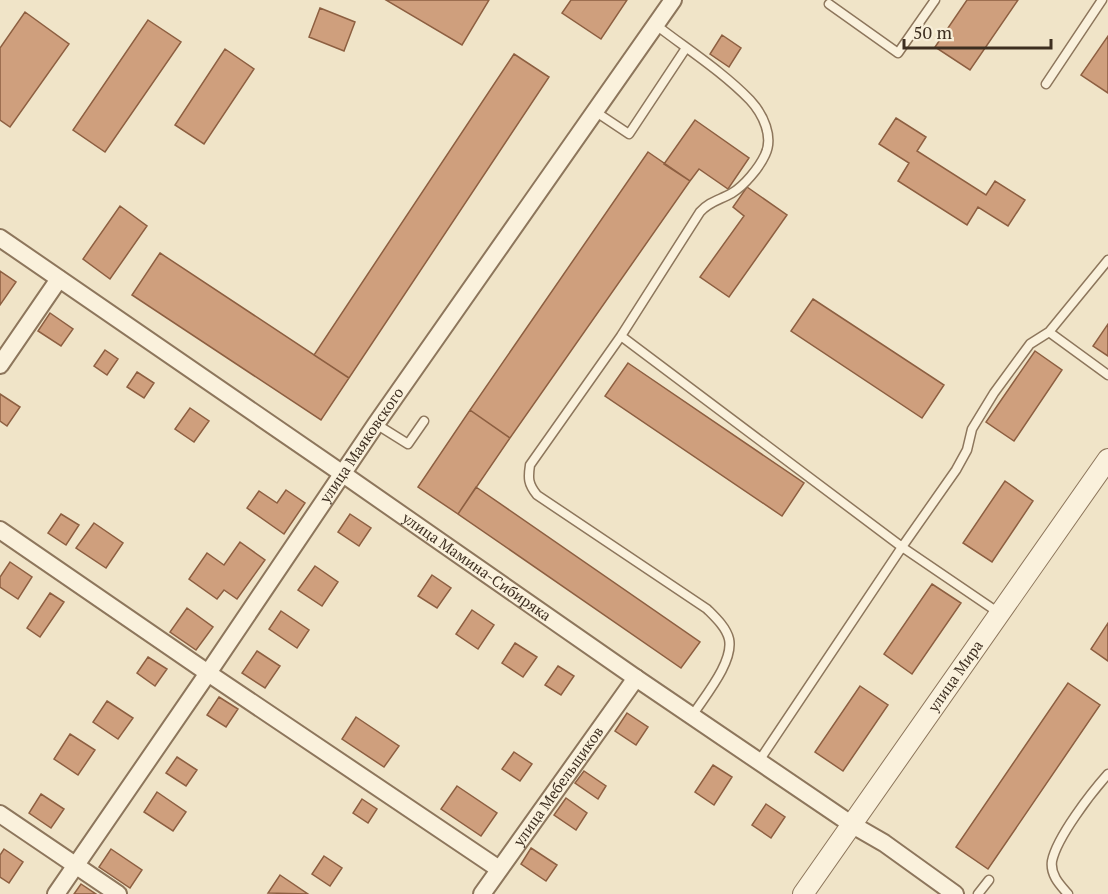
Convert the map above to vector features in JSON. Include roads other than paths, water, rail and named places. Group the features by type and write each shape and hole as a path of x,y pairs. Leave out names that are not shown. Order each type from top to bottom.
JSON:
{"street":[{"name":"улица Маяковского","path":"56,894 376,424 674,0"},
{"name":"улица Мамина-Сибиряка","path":"0,238 636,678 851,824 884,843 956,894"},
{"path":"0,364 59,279"},
{"name":"улица Мира","path":"803,894 1108,459"},
{"path":"0,530 499,869"},
{"name":"улица Мебельщиков","path":"482,894 636,678"},
{"path":"0,814 117,894"}],"lane":[{"path":"829,4 898,53 935,0"},
{"path":"1046,84 1102,0"},
{"path":"656,25 751,102 766,126 769,142 765,156 748,177 732,193 708,203 700,212 621,336 530,465 528,477 529,486 537,495 707,609 722,624 729,640 728,660 692,716"},
{"path":"596,112 629,134 686,48"},
{"path":"759,761 956,470 967,450 972,429 994,393 1030,344 1049,332 1108,260"},
{"path":"1049,332 1108,375"},
{"path":"621,336 902,547 999,613"},
{"path":"376,424 408,444 424,422"},
{"path":"1068,894 1055,879 1052,862 1060,841 1092,792 1108,774"},
{"path":"978,894 989,880"}]}
